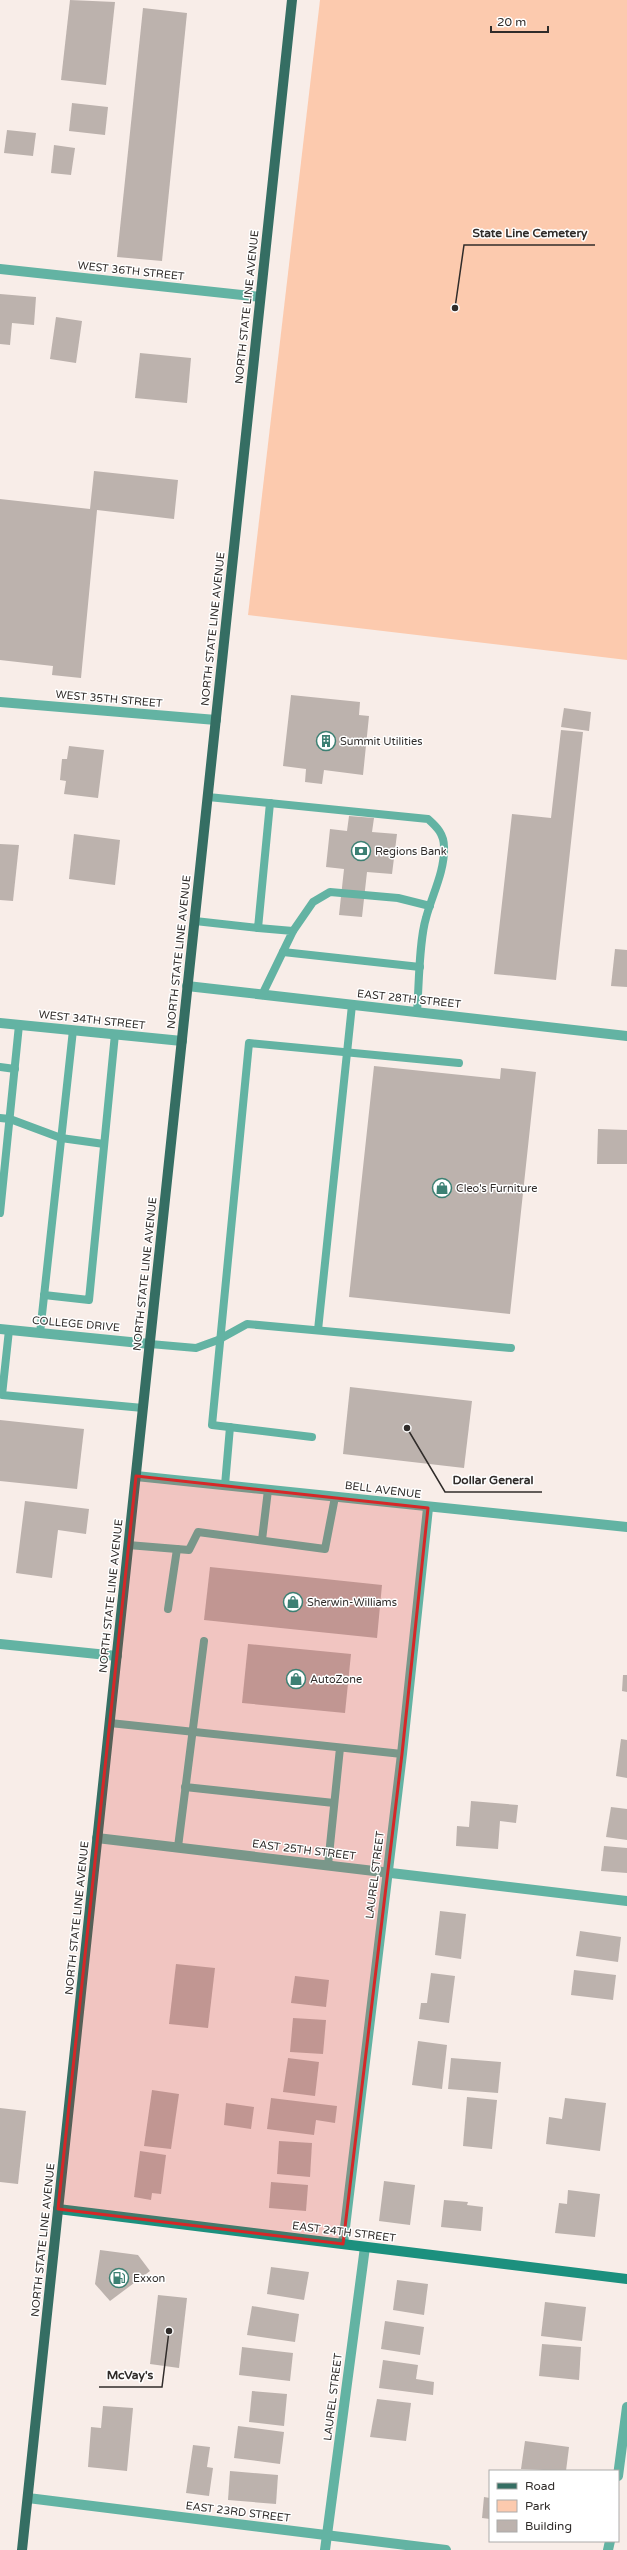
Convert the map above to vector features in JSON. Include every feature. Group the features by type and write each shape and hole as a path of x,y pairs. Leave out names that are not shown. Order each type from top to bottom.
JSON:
{"main road":[{"name":"NORTH STATE LINE AVENUE","path":"22,2550 292,0"},
{"name":"EAST 24TH STREET","path":"58,2209 627,2279"}],"street":[{"name":"WEST 36TH STREET","path":"0,269 260,297"},
{"name":"WEST 35TH STREET","path":"0,702 216,720"},
{"name":"EAST 28TH STREET","path":"187,986 627,1036"},
{"name":"WEST 34TH STREET","path":"0,1023 182,1041"},
{"name":"COLLEGE DRIVE","path":"5,1330 150,1344"},
{"name":"BELL AVENUE","path":"136,1476 428,1508 627,1527"},
{"name":"LAUREL STREET","path":"343,2244 402,1754 428,1508"},
{"path":"0,1644 117,1656"},
{"name":"EAST 25TH STREET","path":"97,1838 627,1901"},
{"name":"LAUREL STREET","path":"325,2550 365,2247"},
{"path":"619,2470 627,2407"},
{"name":"EAST 23RD STREET","path":"28,2498 446,2550"}],"lane":[{"path":"208,797 428,819 441,832 444,847 430,906 425,918 417,1012"},
{"path":"258,928 270,803"},
{"path":"262,994 293,931 313,902 330,892 398,898 430,906"},
{"path":"194,921 293,931"},
{"path":"283,952 420,967"},
{"path":"318,1330 352,1005"},
{"path":"0,1213 19,1025"},
{"path":"40,1333 73,1030"},
{"path":"44,1295 89,1300 115,1034"},
{"path":"312,1437 212,1424 218,1340 249,1043 459,1063"},
{"path":"0,1067 15,1068"},
{"path":"0,1118 10,1119 61,1138 104,1144"},
{"path":"150,1344 196,1348 218,1340 247,1324 511,1348"},
{"path":"5,1330 2,1395 143,1408"},
{"path":"225,1485 230,1427"},
{"path":"262,1540 268,1490"},
{"path":"128,1545 189,1550 198,1532 325,1549 335,1497"},
{"path":"168,1609 177,1549"},
{"path":"178,1847 204,1641"},
{"path":"110,1723 193,1730 402,1754"},
{"path":"328,1865 340,1748"},
{"path":"185,1787 334,1803"}],"highlighted area":[{"path":"136,1476 428,1508 402,1754 343,2244 58,2209"}],"green space":[{"path":"320,0 627,0 627,660 248,615"}],"building":[{"path":"70,0 115,2 106,85 61,80"},
{"path":"143,8 187,13 162,261 117,257"},
{"path":"72,103 108,107 105,135 69,131"},
{"path":"7,130 36,133 33,156 4,153"},
{"path":"54,145 75,148 71,175 51,173"},
{"path":"0,294 36,297 34,325 12,323 10,345 0,344"},
{"path":"56,317 82,321 76,363 50,359"},
{"path":"140,353 191,358 187,403 135,398"},
{"path":"94,471 178,480 174,519 97,510 81,678 52,675 53,666 0,660 0,499 90,509"},
{"name":"Summit Utilities","path":"291,695 360,702 359,715 369,716 363,775 324,770 322,784 305,782 306,769 283,766"},
{"path":"564,708 591,712 589,731 561,727"},
{"path":"561,730 583,732 556,980 494,974 512,814 551,818"},
{"path":"69,746 104,750 98,798 64,794 66,781 60,780 62,759 67,759"},
{"name":"Regions Bank","path":"349,816 374,818 372,832 397,834 392,874 367,872 362,917 339,915 344,869 326,867 330,829 347,831"},
{"path":"74,834 120,840 115,885 69,879"},
{"path":"0,844 19,845 13,901 0,900"},
{"path":"615,949 627,950 627,987 611,986"},
{"name":"Cleo's Furniture","path":"374,1066 500,1079 501,1068 536,1072 510,1314 349,1297"},
{"path":"598,1129 627,1130 627,1164 597,1164"},
{"path":"350,1387 472,1401 464,1468 343,1454"},
{"path":"0,1420 84,1429 77,1489 0,1481"},
{"path":"25,1501 89,1509 86,1534 58,1530 52,1578 16,1573"},
{"name":"Sherwin-Williams","path":"210,1567 382,1585 377,1638 204,1620"},
{"name":"AutoZone","path":"248,1644 351,1654 345,1713 242,1703"},
{"path":"623,1675 627,1675 627,1692 622,1691"},
{"path":"621,1739 627,1740 627,1778 616,1776"},
{"path":"471,1801 518,1805 516,1823 500,1821 498,1849 456,1846 457,1826 469,1827"},
{"path":"611,1807 627,1809 627,1840 606,1837"},
{"path":"604,1846 627,1848 627,1873 601,1871"},
{"path":"440,1911 466,1914 461,1959 435,1955"},
{"path":"580,1931 621,1937 618,1962 576,1956"},
{"path":"176,1964 215,1968 208,2028 169,2024"},
{"path":"574,1970 616,1975 613,2000 571,1995"},
{"path":"431,1973 455,1976 449,2023 419,2019 421,2003 427,2003"},
{"path":"295,1976 329,1980 326,2007 291,2003"},
{"path":"293,2018 326,2020 323,2054 290,2052"},
{"path":"418,2041 447,2045 442,2089 412,2085"},
{"path":"288,2058 319,2062 315,2096 283,2092"},
{"path":"451,2058 501,2062 498,2093 448,2089"},
{"path":"152,2090 179,2094 171,2149 144,2146"},
{"path":"467,2097 497,2100 492,2149 463,2146"},
{"path":"271,2098 337,2106 335,2123 316,2120 314,2135 267,2129"},
{"path":"565,2098 606,2103 600,2151 546,2144 549,2117 562,2119"},
{"path":"226,2103 254,2107 251,2129 224,2125"},
{"path":"0,2108 26,2111 18,2184 0,2182"},
{"path":"279,2141 312,2143 310,2177 277,2174"},
{"path":"140,2151 166,2155 161,2194 152,2193 151,2200 134,2197"},
{"path":"384,2181 415,2185 410,2225 379,2221"},
{"path":"271,2182 308,2185 306,2211 269,2208"},
{"path":"568,2190 600,2194 595,2237 555,2233 559,2203 567,2204"},
{"path":"444,2200 468,2202 467,2205 483,2207 481,2231 441,2227"},
{"name":"Exxon","path":"100,2250 138,2255 150,2271 110,2301 95,2284"},
{"path":"271,2267 309,2272 304,2300 267,2294"},
{"path":"397,2280 428,2284 424,2315 393,2310"},
{"path":"158,2295 187,2298 179,2368 150,2364"},
{"path":"545,2302 586,2307 582,2341 541,2336"},
{"path":"252,2306 299,2314 295,2342 247,2335"},
{"path":"385,2321 424,2327 420,2355 381,2349"},
{"path":"542,2344 581,2347 579,2380 539,2376"},
{"path":"242,2347 293,2353 290,2381 239,2375"},
{"path":"383,2360 418,2365 416,2379 434,2382 433,2395 379,2388"},
{"path":"252,2391 287,2394 284,2426 249,2422"},
{"path":"377,2399 411,2403 406,2441 370,2437"},
{"path":"103,2406 133,2408 127,2471 88,2467 91,2427 101,2428"},
{"path":"238,2426 284,2432 280,2464 234,2458"},
{"path":"525,2441 569,2447 566,2470 521,2469"},
{"path":"193,2445 210,2447 207,2467 213,2468 209,2496 186,2493"},
{"path":"230,2471 278,2475 276,2504 228,2500"},
{"path":"484,2497 489,2498 489,2519 482,2518"}],"place":[{"name":"State Line Cemetery","path":"455,308"},
{"name":"Summit Utilities","path":"326,741"},
{"name":"Regions Bank","path":"361,851"},
{"name":"Cleo's Furniture","path":"442,1188"},
{"name":"Dollar General","path":"407,1428"},
{"name":"Sherwin-Williams","path":"293,1602"},
{"name":"AutoZone","path":"296,1679"},
{"name":"Exxon","path":"119,2278"},
{"name":"McVay's","path":"169,2331"}]}
